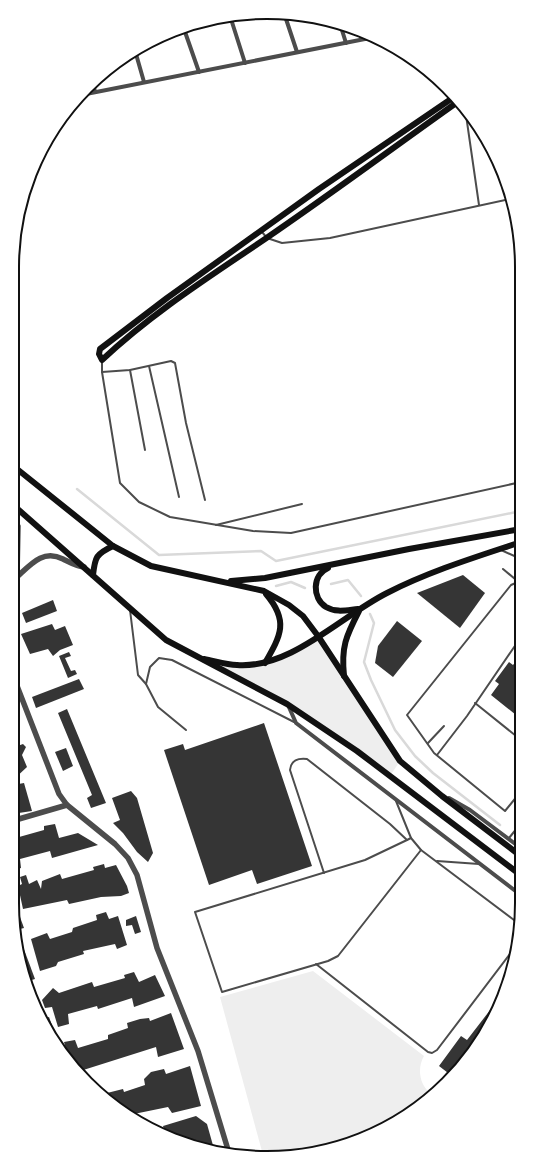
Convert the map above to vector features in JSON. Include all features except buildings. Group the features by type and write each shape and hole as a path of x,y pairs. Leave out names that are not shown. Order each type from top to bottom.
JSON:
{"main road":[{"path":"450,100 326,185 262,232 167,298 104,346 99,354 102,360 116,345 171,303 267,238 454,104"},
{"path":"19,470 113,546 150,566 264,591 289,605 303,616 318,636 344,678 400,761 436,791 515,852"},
{"path":"19,510 93,575 130,610 166,640 287,704 357,751 515,871"},
{"path":"226,582 265,578 515,530"},
{"path":"196,657 237,666 265,663 293,653 359,609 387,593 439,570 515,544"},
{"path":"93,575 94,561 99,552 113,546"},
{"path":"336,564 322,570 316,579 317,596 325,606 336,611 359,609"},
{"path":"264,591 277,607 281,621 278,638 265,663"},
{"path":"344,678 342,656 344,642 359,609"}],"street":[{"path":"287,20 297,52"},
{"path":"232,22 245,63"},
{"path":"342,30 346,43"},
{"path":"186,33 199,72"},
{"path":"91,93 365,39"},
{"path":"137,56 144,82"},
{"path":"19,575 38,558 45,556 53,555 74,566 84,567"},
{"path":"19,691 59,794 67,805 116,844 128,858 137,875 157,948 198,1051 227,1148"},
{"path":"287,704 296,723 515,891"},
{"path":"436,791 470,810 515,844"},
{"path":"19,819 67,805"}],"lane":[{"path":"467,120 478,204"},
{"path":"262,232 267,238 282,243 330,238 478,204 506,200"},
{"path":"102,360 102,372 120,484 138,502 170,517 214,525 291,533 515,483"},
{"path":"102,372 130,370 171,361 174,363 186,423 205,500"},
{"path":"149,366 179,497"},
{"path":"130,370 145,450"},
{"path":"214,525 302,504"},
{"path":"498,550 515,557"},
{"path":"503,569 515,579"},
{"path":"515,583 511,585 407,715 437,755 505,811 515,799"},
{"path":"130,610 138,675 146,684 158,707 186,730"},
{"path":"437,755 515,646"},
{"path":"146,684 150,667 160,658 172,660 296,723"},
{"path":"475,703 515,734"},
{"path":"428,743 444,726"},
{"path":"324,873 290,770 290,764 294,760 301,758 307,759 390,824 407,840"},
{"path":"395,798 411,838 421,850 514,920"},
{"path":"508,839 515,830"},
{"path":"411,838 365,860 195,912 222,992 338,956 421,850"},
{"path":"436,861 481,864"},
{"path":"316,964 428,1052 432,1053 436,1050 509,955"}],"shaded area":[{"path":"317,637 400,761 390,776 271,693 198,658 237,666 262,664"},
{"path":"313,971 424,1056 420,1066 420,1076 424,1086 428,1091 391,1118 347,1138 331,1143 299,1149 262,1151 220,997"}],"waterway":[{"path":"77,489 159,555 261,551 276,561 515,512"},
{"path":"331,584 348,580 361,596"},
{"path":"276,586 291,582 305,588"},
{"path":"370,614 374,623 364,662 395,730 415,756 433,773 500,825"}]}
